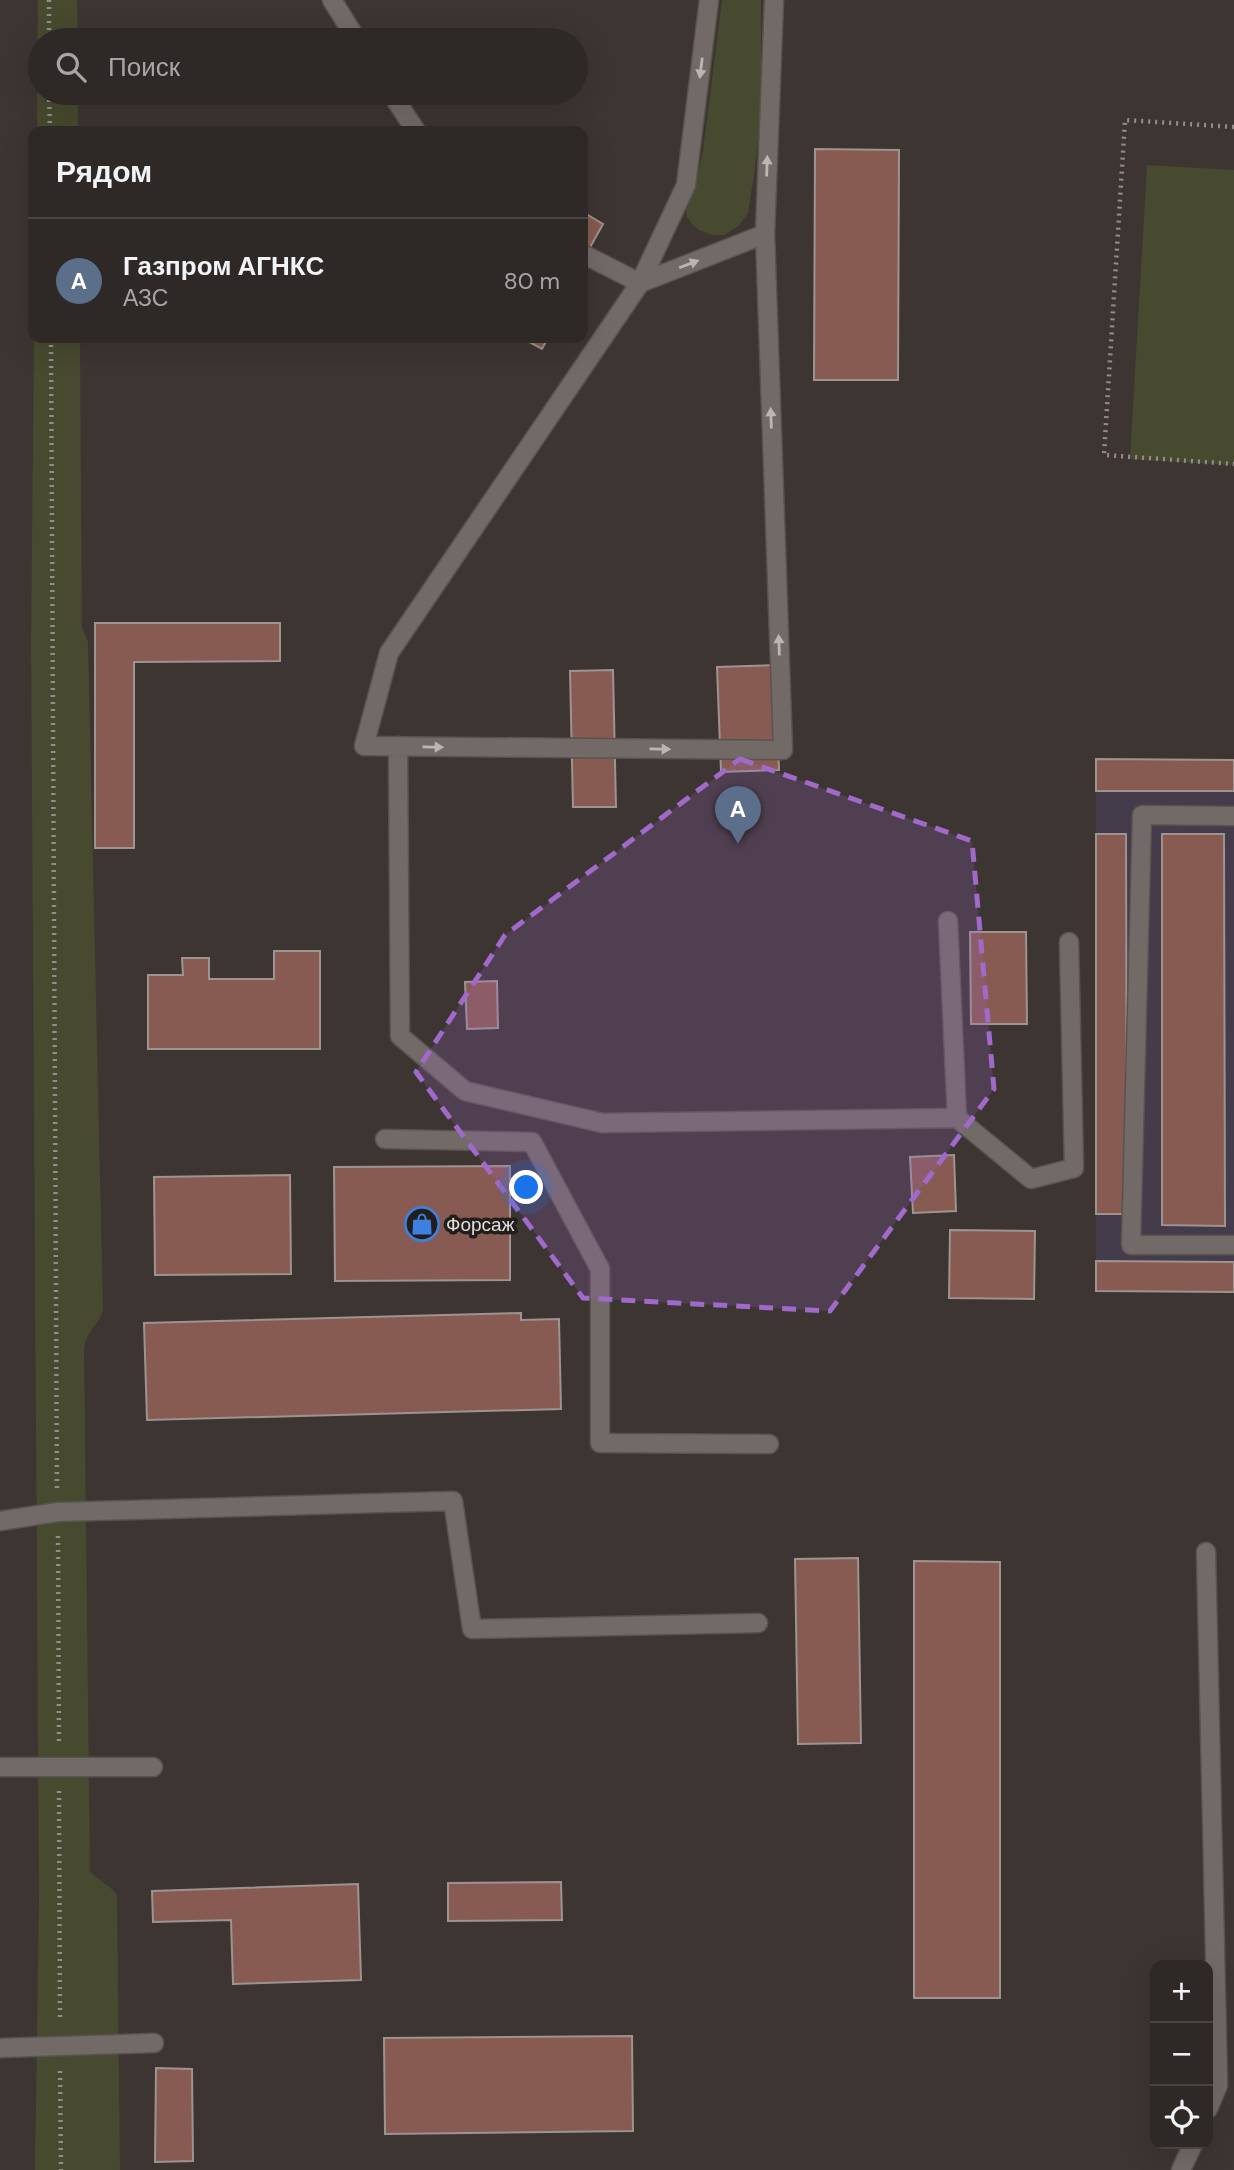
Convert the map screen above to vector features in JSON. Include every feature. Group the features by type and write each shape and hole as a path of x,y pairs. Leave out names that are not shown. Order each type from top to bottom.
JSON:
{"lane":[{"path":"331,0 350,28"},
{"path":"709,0 686,185 640,283 389,653 364,746 783,750 765,234 774,0"},
{"path":"399,105 413,126"},
{"path":"588,257 640,283 765,234"},
{"path":"398,746 400,1036 466,1091 602,1123 957,1118 1031,1179 1074,1168 1069,942"},
{"path":"1234,816 1142,815 1131,1245 1234,1245"},
{"path":"948,921 957,1118"},
{"path":"385,1139 532,1142 600,1269 600,1443 769,1444"},
{"path":"0,1521 58,1512 453,1501 472,1629 758,1623"},
{"path":"1206,1552 1218,2085 1213,2097"},
{"path":"0,1767 153,1767"},
{"path":"0,2048 154,2043"},
{"path":"1181,2170 1191,2149"}],"path":[{"path":"49,0 49,28"},
{"path":"49,105 50,126"},
{"path":"1234,127 1125,120 1104,455 1234,464"},
{"path":"51,343 61,2170"}],"highlighted area":[{"path":"740,759 972,841 994,1089 830,1311 583,1298 416,1072 505,935"}],"shaded area":[{"path":"1096,759 1234,760 1234,1292 1096,1291"}],"green space":[{"path":"38,0 77,0 78,28 38,28"},
{"path":"722,0 761,0 761,107 748,213 739,225 725,235 712,235 692,224 686,209 694,192 703,151"},
{"path":"37,105 78,105 78,126 37,126"},
{"path":"1147,165 1234,170 1234,465 1130,459"},
{"path":"34,343 80,343 82,628 88,642 103,1310 84,1348 90,1871 117,1895 120,2170 35,2170 39,1899 31,643"}],"building":[{"path":"815,149 899,150 898,380 814,380"},
{"path":"588,215 603,224 588,251"},
{"path":"531,343 545,343 542,349"},
{"path":"95,623 280,623 280,661 134,662 134,848 95,848"},
{"path":"775,665 779,770 721,772 717,667"},
{"path":"613,670 616,807 573,807 570,671"},
{"path":"1096,759 1234,760 1234,791 1096,791"},
{"path":"1096,834 1126,834 1127,1214 1096,1214"},
{"path":"1162,834 1224,834 1225,1226 1162,1225"},
{"path":"970,932 1026,932 1027,1024 971,1024"},
{"path":"274,951 320,951 320,1049 148,1049 148,975 183,975 182,958 209,958 209,979 274,979"},
{"path":"497,981 498,1028 467,1029 465,982"},
{"path":"954,1155 956,1211 913,1213 910,1157"},
{"path":"510,1166 510,1280 335,1281 334,1167"},
{"path":"290,1175 291,1274 155,1275 154,1177"},
{"path":"950,1230 1035,1231 1034,1299 949,1298"},
{"path":"1096,1261 1234,1262 1234,1292 1096,1291"},
{"path":"521,1313 521,1320 559,1319 561,1409 147,1420 144,1323"},
{"path":"858,1558 861,1743 798,1744 795,1559"},
{"path":"914,1561 1000,1562 1000,1998 914,1998"},
{"path":"561,1882 562,1920 448,1921 448,1883"},
{"path":"358,1884 361,1980 233,1984 231,1920 153,1922 152,1891"},
{"path":"632,2036 633,2131 385,2134 384,2038"},
{"path":"156,2068 192,2069 193,2161 155,2162"}],"place":[{"name":"Газпром АГНКС","path":"738,844"},
{"name":"Форсаж","path":"422,1224"}]}
